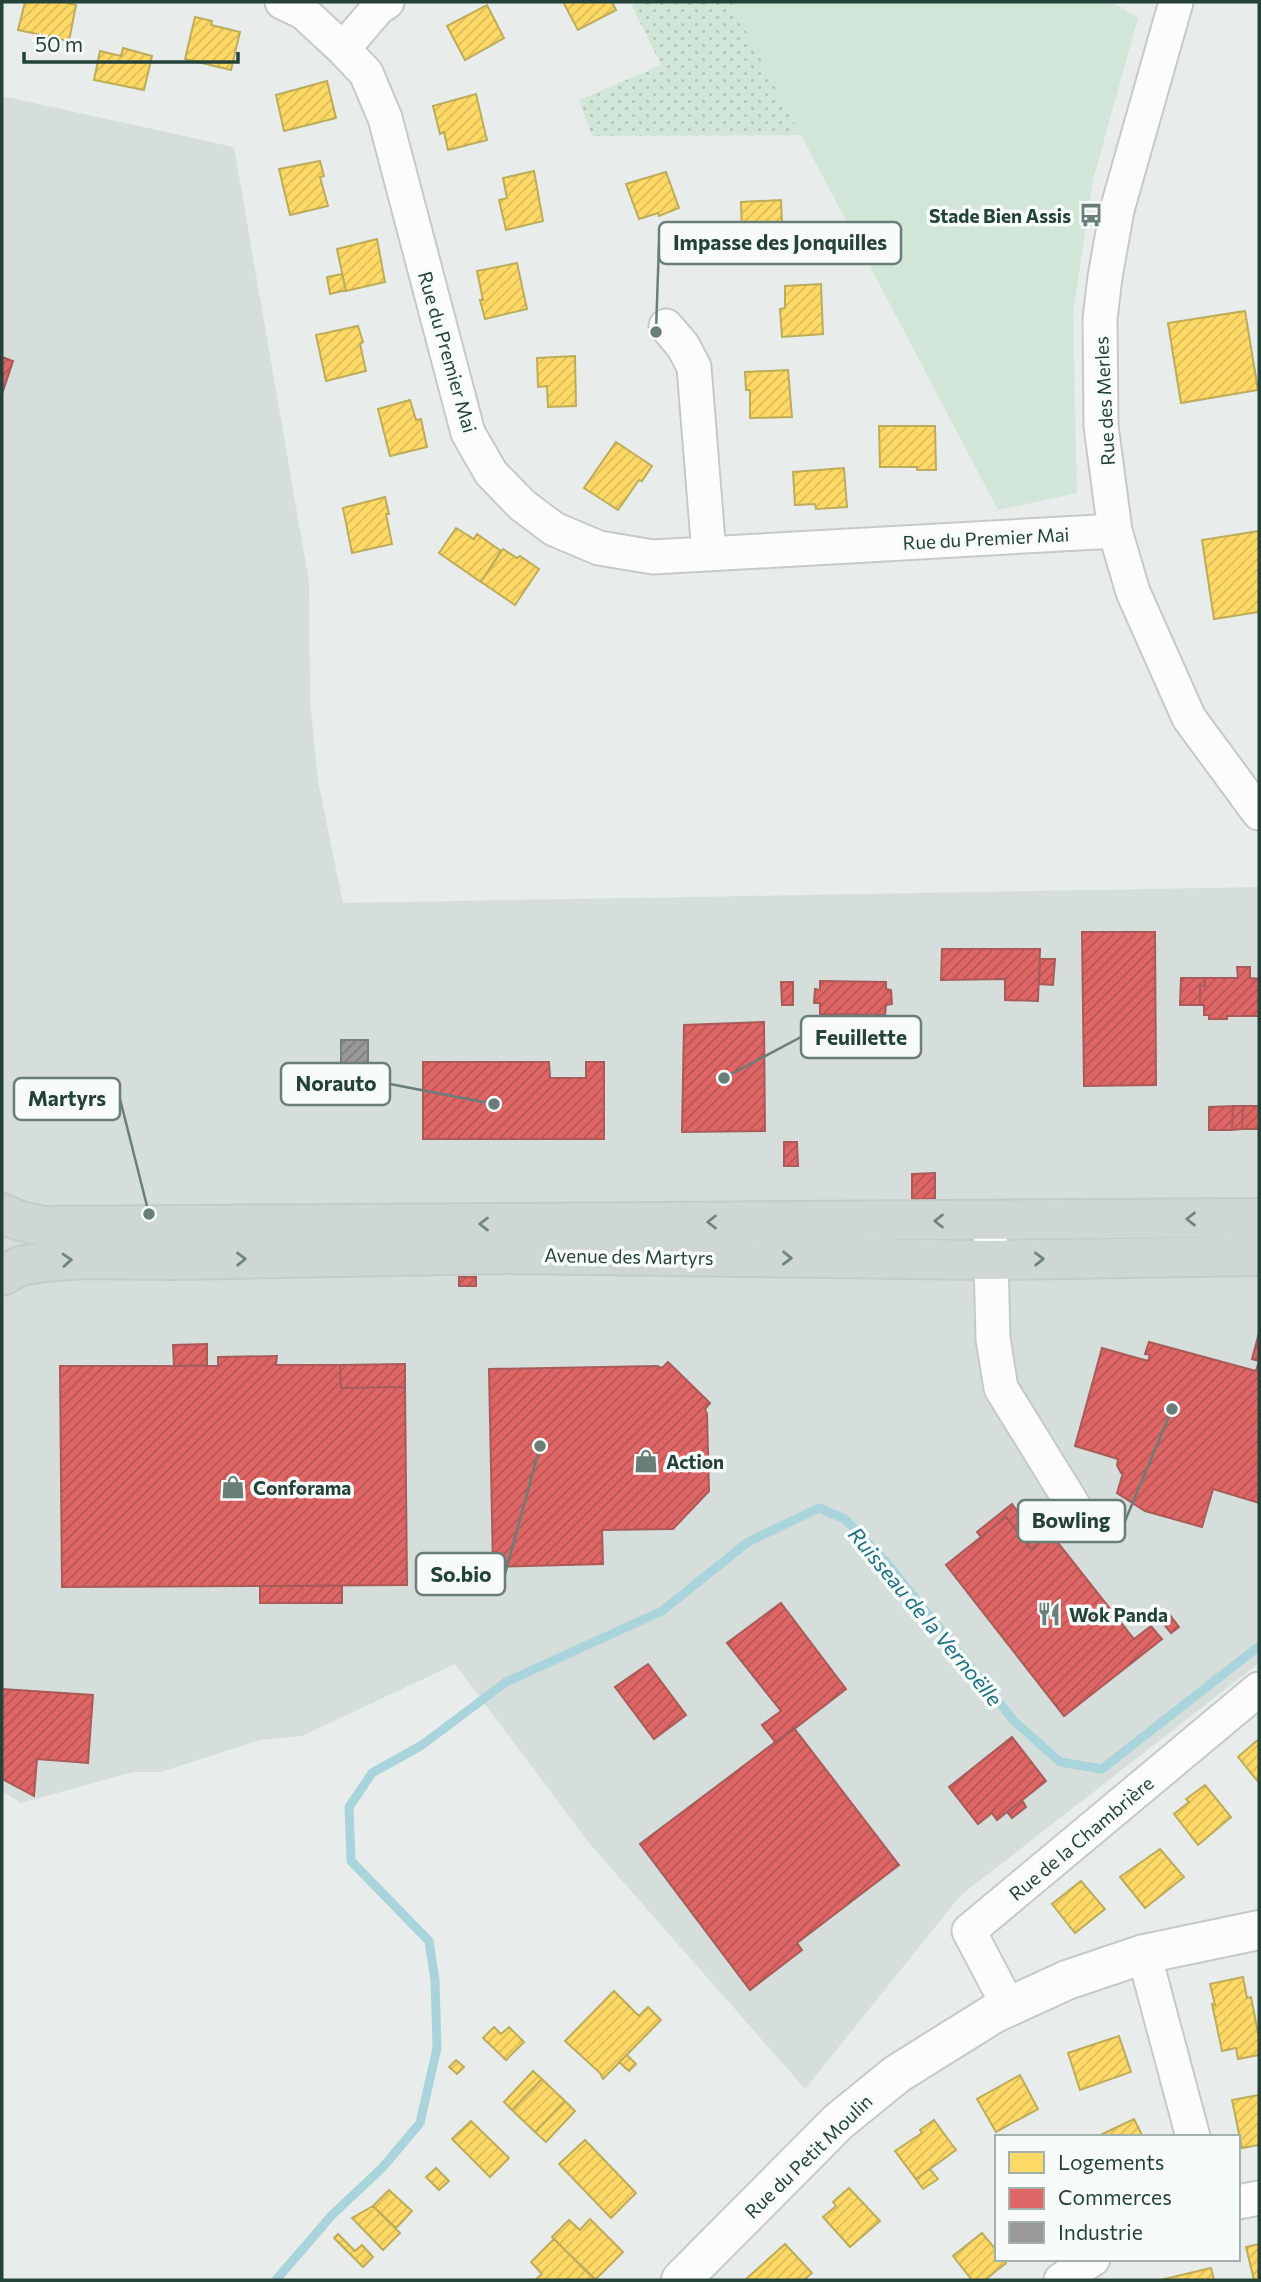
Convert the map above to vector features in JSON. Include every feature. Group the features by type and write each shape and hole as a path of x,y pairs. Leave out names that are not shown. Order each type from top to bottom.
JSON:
{"main road":[{"name":"Avenue des Martyrs","path":"2,1213 20,1221 45,1226 1259,1218"},
{"path":"2,1227 2,1263"},
{"name":"Avenue des Martyrs","path":"2,1276 20,1266 84,1259 505,1254 991,1260 1259,1256"}],"street":[{"name":"Rue du Premier Mai","path":"282,2 303,12 344,48 366,73 385,118 468,433 491,473 522,505 554,529 599,548 653,557 1115,531"},
{"path":"344,48 378,8 387,2"},
{"name":"Rue des Merles","path":"1176,2 1117,210 1105,277 1100,320 1101,426 1115,531 1133,592 1189,718 1259,813"},
{"path":"666,326 683,346 694,367 709,554"},
{"path":"990,1220 993,1339 1001,1388 1081,1518"},
{"name":"Rue de la Chambrière","path":"1009,2007 969,1931 1259,1689"},
{"name":"Rue du Petit Moulin","path":"681,2280 838,2122 897,2074 993,2014 1067,1980 1144,1954 1259,1930"},
{"path":"1144,1954 1192,2135"},
{"path":"1240,2202 1259,2198"},
{"path":"1061,2280 1090,2261"}],"shaded area":[{"path":"2,96 234,147 309,582 310,701 318,781 343,903 1259,887 1259,1663 960,1896 805,2089 589,1843 455,1664 302,1736 260,1740 161,1772 133,1772 21,1803 2,1791"}],"green space":[{"path":"639,2 731,2 801,135 592,136 579,100 661,65 632,6"},
{"path":"731,2 1112,2 1138,18 1093,180 1073,313 1077,493 998,510"}],"building: Logements":[{"path":"25,2 64,2 76,5 69,41 18,30"},
{"path":"563,2 612,2 616,10 578,30"},
{"path":"487,5 504,38 465,60 447,26"},
{"path":"195,17 212,21 211,25 240,32 231,70 185,59"},
{"path":"123,48 152,56 144,90 94,80 100,51 121,56"},
{"path":"327,81 336,118 284,131 276,95"},
{"path":"476,94 487,140 448,150 444,132 440,134 433,106"},
{"path":"320,161 324,176 320,177 328,206 290,215 279,169"},
{"path":"534,171 543,221 506,230 499,200 507,198 503,178"},
{"path":"666,172 679,208 659,216 658,213 639,219 626,184"},
{"path":"781,200 783,247 739,249 738,231 742,231 741,202"},
{"path":"377,239 385,282 346,291 337,249"},
{"path":"517,263 527,309 485,319 477,271"},
{"path":"342,274 346,290 330,294 327,277"},
{"path":"821,284 823,334 782,337 780,309 785,308 785,286"},
{"path":"1245,311 1258,390 1181,403 1168,323"},
{"path":"358,326 363,342 360,344 366,371 326,381 316,335"},
{"path":"575,356 576,406 548,407 547,386 538,387 537,358"},
{"path":"788,370 792,417 750,418 750,390 746,390 745,372"},
{"path":"410,400 416,420 421,419 427,447 390,456 378,409"},
{"path":"879,426 935,426 936,470 880,467"},
{"path":"616,442 652,466 618,510 584,488"},
{"path":"844,468 847,507 816,509 815,504 795,505 793,472"},
{"path":"385,497 392,544 352,553 343,508"},
{"path":"456,528 474,539 477,534 501,551 481,582 439,553"},
{"path":"1259,531 1259,612 1214,619 1202,540"},
{"path":"503,549 517,558 520,556 539,569 515,605 481,582"},
{"path":"1259,1739 1259,1783 1238,1757"},
{"path":"1205,1785 1231,1817 1198,1845 1174,1814 1189,1802 1186,1799"},
{"path":"1160,1849 1184,1877 1145,1908 1120,1877"},
{"path":"1081,1881 1105,1909 1075,1933 1052,1904"},
{"path":"1243,1977 1247,1998 1251,1997 1259,2038 1259,2055 1238,2059 1236,2048 1222,2051 1210,1984"},
{"path":"614,1991 639,2016 648,2007 661,2020 603,2079 600,2073 565,2041"},
{"path":"494,2027 501,2034 509,2027 524,2042 506,2060 483,2038"},
{"path":"1119,2036 1131,2072 1080,2090 1068,2053"},
{"path":"627,2055 636,2064 629,2071 619,2062"},
{"path":"456,2060 464,2067 457,2074 449,2067"},
{"path":"533,2071 542,2079 512,2110 504,2102"},
{"path":"1020,2075 1038,2109 996,2132 977,2099"},
{"path":"542,2079 565,2101 535,2132 512,2110"},
{"path":"1259,2095 1259,2145 1242,2148 1232,2100"},
{"path":"565,2101 575,2111 546,2142 535,2132"},
{"path":"1134,2119 1142,2135 1100,2135"},
{"path":"934,2120 956,2150 916,2179 895,2151 922,2133 920,2130"},
{"path":"471,2121 509,2158 490,2177 452,2139"},
{"path":"585,2140 636,2193 611,2218 559,2164"},
{"path":"436,2168 449,2181 439,2190 426,2177"},
{"path":"930,2169 938,2179 923,2189 916,2179"},
{"path":"849,2188 880,2221 850,2247 823,2217 836,2206 833,2202"},
{"path":"389,2190 412,2211 396,2228 373,2206"},
{"path":"373,2206 400,2233 383,2250 352,2218"},
{"path":"590,2219 623,2252 595,2280 552,2237 569,2220 580,2230"},
{"path":"982,2233 995,2249 995,2261 1006,2263 985,2280 972,2280 953,2256"},
{"path":"338,2234 355,2251 362,2245 373,2257 363,2267 334,2238"},
{"path":"554,2239 596,2280 535,2280 542,2274 531,2262"},
{"path":"785,2244 812,2273 804,2280 745,2280"},
{"path":"1259,2244 1259,2280 1254,2280 1246,2247"},
{"path":"1211,2268 1214,2280 1164,2279"}],"building: Commerces":[{"path":"2,357 13,361 2,394"},
{"path":"1082,932 1155,932 1156,1085 1084,1086"},
{"path":"942,949 1040,949 1038,1001 1005,1000 1005,979 941,980"},
{"path":"1040,959 1055,959 1053,985 1039,984"},
{"path":"1237,967 1250,967 1250,978 1259,979 1259,1016 1209,1019 1209,1015 1204,1015 1204,1005 1200,1005 1200,985 1205,986 1205,978 1238,978"},
{"path":"1181,978 1205,978 1205,986 1200,985 1200,1005 1180,1005"},
{"path":"820,981 886,982 886,989 891,990 892,1004 886,1005 885,1015 820,1014 820,1003 814,1003 815,989 820,990"},
{"path":"781,982 793,982 793,1005 782,1005"},
{"path":"764,1022 765,1131 682,1132 684,1025"},
{"path":"423,1062 549,1062 550,1078 586,1078 586,1062 604,1062 604,1139 423,1139"},
{"path":"1233,1106 1232,1130 1209,1130 1209,1107"},
{"path":"1233,1106 1243,1106 1242,1129 1232,1130"},
{"path":"1243,1106 1259,1106 1259,1129 1242,1129"},
{"path":"784,1142 797,1142 798,1166 784,1166"},
{"path":"935,1173 935,1199 912,1199 912,1174"},
{"path":"459,1277 476,1277 476,1286 459,1286"},
{"path":"1259,1333 1259,1361 1252,1359"},
{"path":"1149,1342 1256,1371 1259,1361 1259,1503 1213,1489 1202,1527 1145,1511 1117,1493 1123,1473 1117,1465 1118,1459 1075,1446 1102,1348 1148,1361 1150,1355 1145,1354"},
{"path":"207,1344 207,1365 174,1366 173,1345"},
{"name":"Conforama","path":"277,1356 276,1365 340,1365 341,1388 405,1387 407,1585 62,1587 60,1366 218,1366 218,1357"},
{"path":"668,1362 710,1403 705,1409 709,1491 673,1529 602,1530 603,1564 493,1567 489,1369 662,1368"},
{"path":"405,1364 405,1387 341,1388 340,1365"},
{"path":"1012,1504 1041,1542 1031,1549 1006,1517 981,1537 977,1532"},
{"name":"Wok Panda","path":"1006,1517 1031,1549 1051,1534 1134,1639 1151,1626 1162,1639 1064,1716 946,1565"},
{"path":"260,1586 342,1586 342,1603 260,1603"},
{"path":"781,1603 846,1689 776,1743 762,1725 781,1711 727,1643"},
{"path":"1167,1611 1179,1627 1171,1633 1159,1618"},
{"path":"648,1664 686,1715 654,1739 615,1687"},
{"path":"2,1689 93,1695 88,1763 37,1759 34,1796 2,1779"},
{"path":"794,1728 899,1865 797,1943 802,1950 750,1990 640,1844"},
{"path":"1012,1737 1046,1781 997,1820 992,1813 978,1824 949,1787"},
{"path":"1022,1800 1026,1807 1012,1818 1007,1812"}],"building: Industrie":[{"path":"341,1040 368,1040 368,1105 341,1105"}],"waterway":[{"name":"Ruisseau de la Vernoëlle","path":"276,2280 332,2215 382,2168 420,2123 437,2048 435,1980 429,1941 351,1861 349,1807 372,1773 422,1745 506,1682 662,1611 748,1542 819,1508 845,1519 886,1562 1014,1721 1060,1762 1102,1769 1259,1646"}],"place":[{"name":"Stade Bien Assis","path":"1091,215"},
{"name":"Impasse des Jonquilles","path":"656,332"},
{"name":"Feuillette","path":"724,1078"},
{"name":"Norauto","path":"494,1104"},
{"name":"Martyrs","path":"149,1214"},
{"name":"Bowling","path":"1172,1409"},
{"name":"So.bio","path":"540,1446"},
{"name":"Action","path":"646,1461"},
{"name":"Conforama","path":"233,1487"},
{"name":"Wok Panda","path":"1049,1614"}]}
